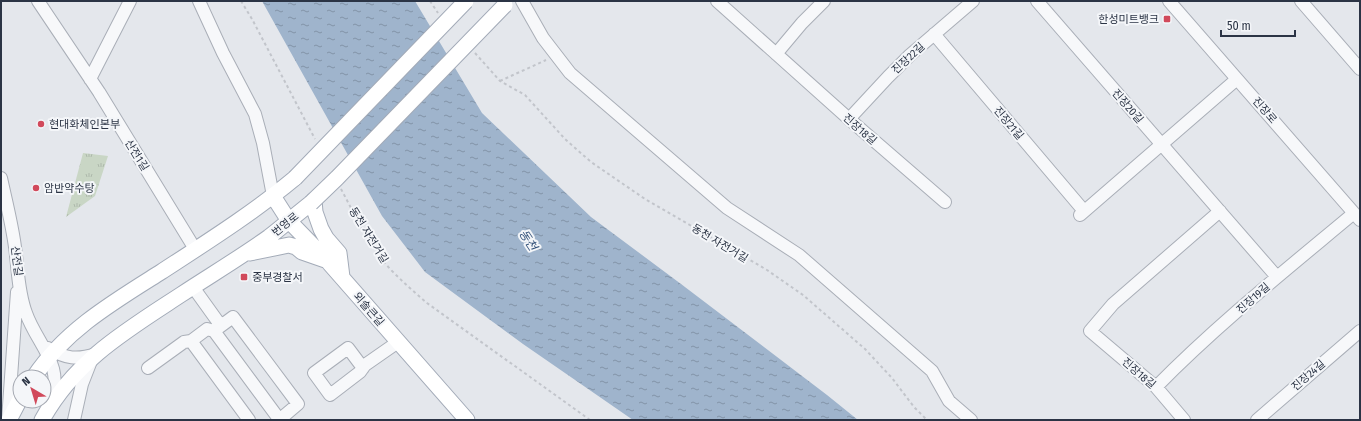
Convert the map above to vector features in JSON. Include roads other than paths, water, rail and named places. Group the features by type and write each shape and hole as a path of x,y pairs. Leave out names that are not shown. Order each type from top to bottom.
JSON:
{"main road":[{"path":"40,369 52,354 70,336 94,316 251,213 295,178 466,1"},
{"name":"번영로","path":"44,416 59,393 73,376 96,354 123,333 268,238 313,202 507,3"},
{"name":"외솔큰길","path":"273,196 289,221 327,260 467,420"},
{"path":"313,202 321,229 326,238 339,253 342,277"},
{"path":"241,256 289,245 296,247 302,252 327,260"},
{"path":"8,420 14,409"}],"street":[{"name":"산전1길","path":"38,1 90,79 195,249"},
{"path":"90,79 130,1"},
{"path":"200,1 223,53 255,114 263,143 273,196"},
{"path":"522,1 543,38 570,73 726,208 799,255 932,371 949,401 971,420"},
{"name":"진장18길","path":"717,1 849,119 945,202"},
{"path":"776,54 802,23 824,1"},
{"name":"진장22길","path":"849,119 888,77 934,34 973,1"},
{"name":"진장20길","path":"1037,1 1277,277"},
{"name":"진장로","path":"1169,1 1357,216"},
{"path":"1301,1 1360,69"},
{"name":"진장21길","path":"934,34 1082,214 1237,79"},
{"name":"산전길","path":"1,178 9,212 21,296 26,313 40,340 52,354"},
{"name":"진장18길","path":"1184,420 1156,387 1090,331 1119,299 1220,211"},
{"name":"진장19길","path":"1156,387 1188,355 1277,277 1357,216"},
{"path":"8,420 19,277"},
{"path":"148,368 184,342 191,341 207,329 218,328 233,317 298,404 279,420 218,328 193,287"},
{"name":"진장24길","path":"1257,420 1360,331"},
{"path":"191,341 245,419"},
{"path":"363,368 365,365 398,342"},
{"path":"44,416 51,401 54,379 52,354 77,358 96,354"},
{"path":"74,420 82,384 96,354"}],"water":[{"name":"동천","path":"262,1 415,1 482,113 591,217 858,420 633,420 523,344 425,272 382,216"}],"place":[{"name":"한성미트뱅크","path":"1167,19"},
{"name":"현대화체인본부","path":"41,124"},
{"name":"암반약수탕","path":"36,188"},
{"name":"중부경찰서","path":"244,277"}]}
